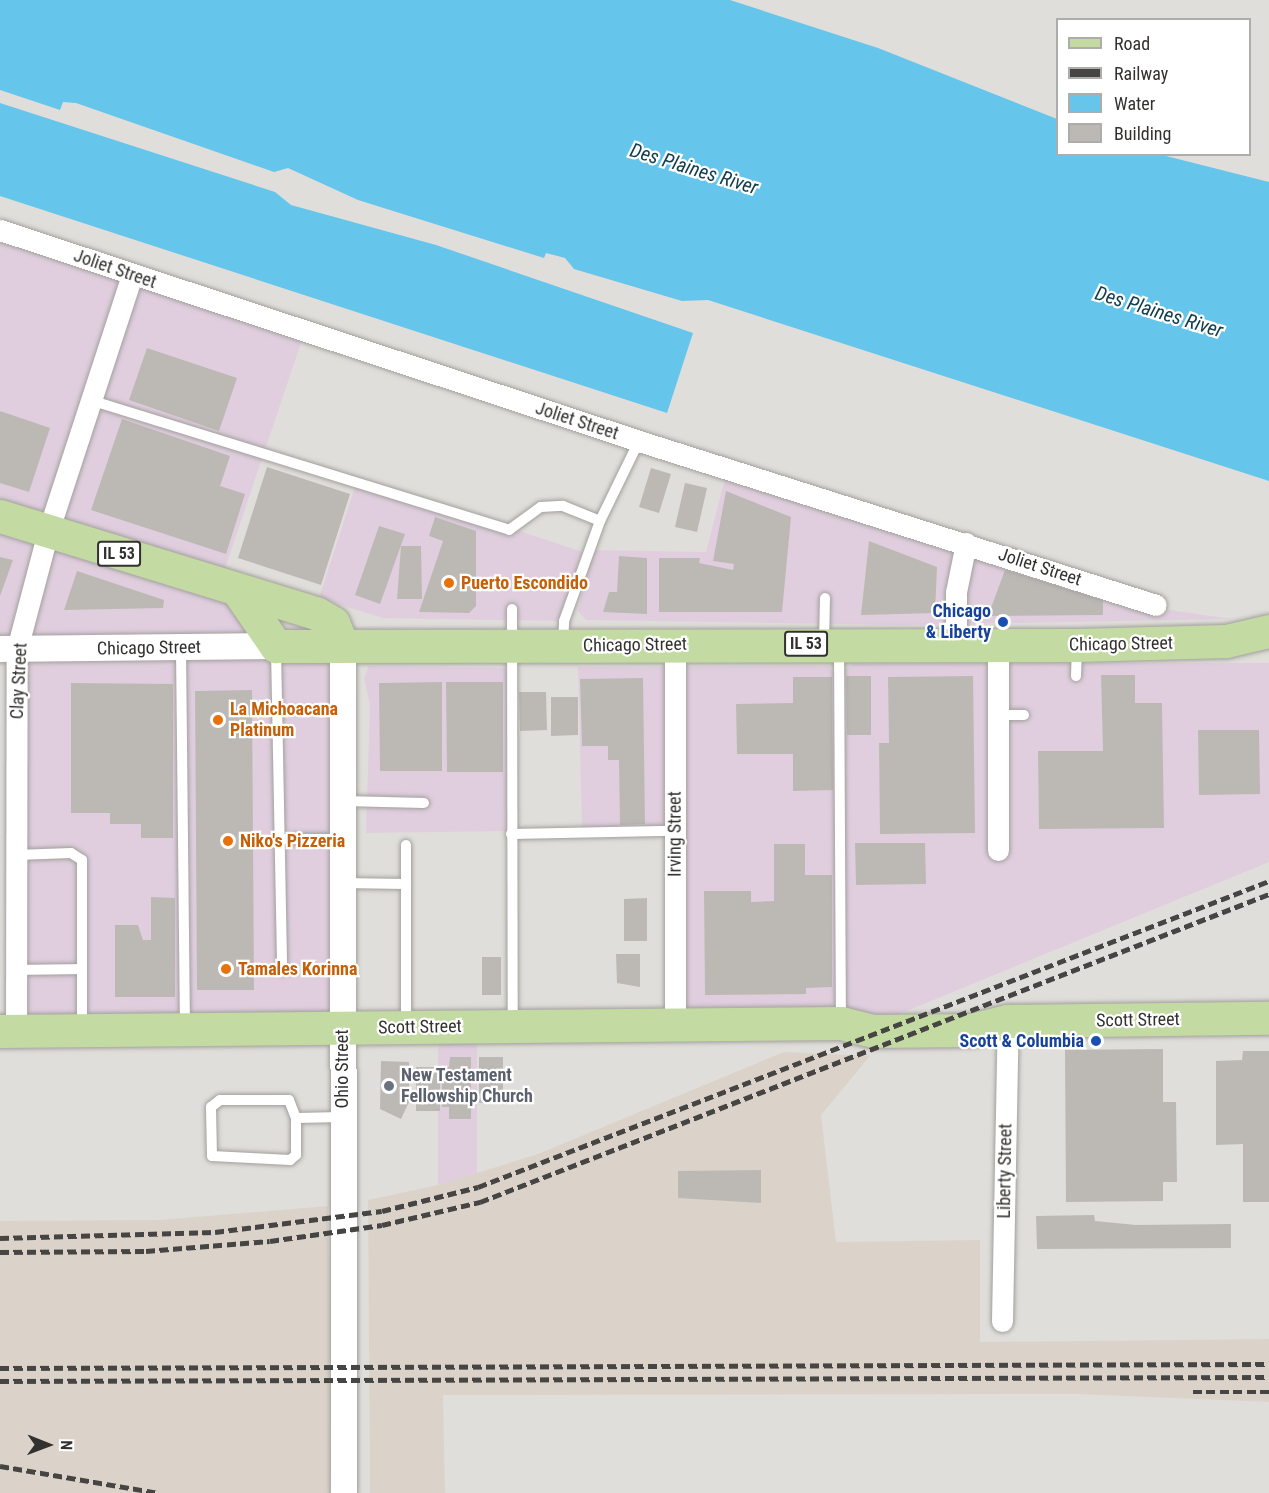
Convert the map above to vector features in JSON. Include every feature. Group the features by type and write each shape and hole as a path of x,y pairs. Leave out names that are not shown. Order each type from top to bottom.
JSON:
{"main road":[{"name":"IL 53","path":"0,516 238,591"},
{"path":"238,591 316,613 333,624 343,646"},
{"path":"238,591 276,646"},
{"name":"Chicago Street","path":"276,646 998,645 1077,660 1226,641 1269,631"},
{"name":"Scott Street","path":"8,1031 841,1023 874,1031 971,1030 1008,1021 1269,1018"}],"street":[{"name":"Joliet Street","path":"0,230 639,441 1156,605"},
{"name":"Clay Street","path":"8,1031 16,970 16,855 8,649 132,275"},
{"path":"956,645 956,592 966,543"},
{"name":"Irving Street","path":"675,644 675,1024"},
{"path":"998,645 998,850"},
{"name":"Chicago Street","path":"8,649 276,646"},
{"name":"Ohio Street","path":"343,646 344,1493"},
{"name":"Liberty Street","path":"1002,1321 1008,1021"}],"lane":[{"path":"90,400 509,530 541,507 563,506 600,520"},
{"path":"562,647 564,621 600,520 639,441"},
{"path":"825,598 832,644 841,1023"},
{"path":"512,609 510,646 513,1026"},
{"path":"276,646 282,970"},
{"path":"181,648 185,1029"},
{"path":"998,715 1024,714"},
{"path":"342,801 424,802"},
{"path":"511,834 675,831"},
{"path":"280,839 342,839"},
{"path":"406,845 406,1027"},
{"path":"16,855 71,853 82,860 82,1030"},
{"path":"342,883 406,884"},
{"path":"16,970 82,969"},
{"path":"220,1100 289,1100 296,1118 296,1155 290,1160 212,1156 211,1107 220,1100"},
{"path":"296,1118 342,1117"}],"shaded area":[{"path":"0,231 304,334 220,583 0,514"},
{"path":"727,471 1157,608 1231,619 901,625 586,620 578,611 592,550 706,552"},
{"path":"358,478 586,553 562,621 383,618 319,598"},
{"path":"0,518 46,533 16,647 0,647"},
{"path":"49,533 237,592 275,645 18,647"},
{"path":"342,647 341,1029 17,1031 18,650"},
{"path":"1269,663 1269,862 887,1019 845,1020 845,669 853,664"},
{"path":"369,666 513,668 513,831 366,833 370,705 364,678"},
{"path":"829,666 834,674 839,1021 677,1023 676,830 582,830 578,667"},
{"path":"477,1029 477,1174 438,1185 438,1030"},
{"path":"784,1052 870,1056 821,1115 836,1242 980,1240 980,1342 1269,1339 1269,1402 1077,1394 443,1395 445,1493 370,1493 368,1200 438,1185 538,1154"},
{"path":"328,1206 330,1493 0,1493 0,1221 159,1220"}],"water":[{"name":"Des Plaines River","path":"0,0 730,0 878,48 1056,119 1056,156 1166,156 1269,182 1269,481 708,300 682,301 574,269 565,258 546,253 544,258 358,200 288,168 274,172 76,103 63,102 60,110 0,90"},
{"path":"0,103 275,192 291,205 436,245 693,333 667,413 0,196"}],"building":[{"path":"147,348 237,378 219,431 129,400"},
{"path":"0,411 50,428 29,492 0,483"},
{"path":"122,419 230,456 220,486 245,494 226,554 91,510"},
{"path":"267,467 350,494 321,585 238,558"},
{"path":"651,468 671,474 659,513 639,507"},
{"path":"685,483 707,488 697,532 675,527"},
{"path":"726,491 791,517 782,612 659,612 659,558 700,558 699,563 733,570 734,564 713,561"},
{"path":"435,517 476,531 476,606 469,613 419,612 443,541 429,536"},
{"path":"379,526 405,534 380,604 355,595"},
{"path":"869,541 937,567 935,613 861,615"},
{"path":"401,546 421,546 422,599 397,599"},
{"path":"619,556 647,558 647,614 603,612 609,592 617,592"},
{"path":"0,557 13,560 0,596"},
{"path":"1005,570 1103,600 1103,615 988,616"},
{"path":"77,571 164,600 163,608 64,610"},
{"path":"1101,675 1135,675 1135,703 1162,703 1164,828 1039,829 1038,751 1103,751"},
{"path":"846,676 871,676 871,735 847,735"},
{"path":"973,676 975,833 880,834 879,743 889,743 888,677"},
{"path":"793,677 832,677 833,790 793,791 793,754 737,754 736,704 793,703"},
{"path":"643,678 645,824 620,825 619,760 608,760 608,746 582,746 580,679"},
{"path":"442,682 442,771 380,771 379,683"},
{"path":"446,682 503,682 503,772 447,772"},
{"path":"71,683 173,684 173,838 141,838 141,824 110,824 110,813 71,813"},
{"path":"252,690 254,990 197,990 195,691"},
{"path":"519,692 546,692 547,730 520,731"},
{"path":"551,697 578,697 578,735 551,736"},
{"path":"1198,730 1259,730 1260,794 1199,795"},
{"path":"855,843 925,843 926,884 856,885"},
{"path":"774,844 805,844 805,875 832,875 832,987 806,988 806,994 705,995 704,891 751,891 751,902 774,901"},
{"path":"151,897 175,898 175,997 115,997 115,925 138,925 143,940 151,940"},
{"path":"647,898 647,941 624,941 624,899"},
{"path":"616,954 640,954 640,987 617,983"},
{"path":"482,957 501,957 501,995 482,995"},
{"path":"1163,1049 1163,1102 1176,1102 1177,1182 1163,1182 1163,1201 1066,1202 1065,1050"},
{"path":"1243,1051 1269,1051 1269,1202 1243,1202 1243,1144 1216,1145 1216,1061 1242,1060"},
{"path":"450,1057 471,1057 471,1119 449,1119 449,1107 442,1107 442,1067 449,1067"},
{"path":"479,1057 503,1057 503,1103 479,1103"},
{"path":"381,1061 409,1062 409,1102 401,1119 380,1109"},
{"path":"416,1067 440,1067 440,1111 416,1111"},
{"path":"761,1170 761,1203 678,1198 678,1171"},
{"path":"1094,1215 1095,1221 1136,1225 1231,1224 1231,1248 1037,1249 1036,1216"}],"railway":[{"path":"0,1238 215,1232 382,1211 478,1187 1269,881"},
{"path":"0,1252 146,1251 270,1241 382,1225 480,1202 1269,894"},
{"path":"0,1368 1269,1364"},
{"path":"0,1381 1269,1377"},
{"path":"1193,1392 1269,1392"},
{"path":"0,1466 159,1493"}],"place":[{"name":"Puerto Escondido","path":"449,583"},
{"name":"Chicago & Liberty","path":"1003,622"},
{"name":"La Michoacana Platinum","path":"218,720"},
{"name":"Niko's Pizzeria","path":"228,841"},
{"name":"Tamales Korinna","path":"226,969"},
{"name":"Scott & Columbia","path":"1096,1041"},
{"name":"New Testament Fellowship Church","path":"389,1086"}]}
